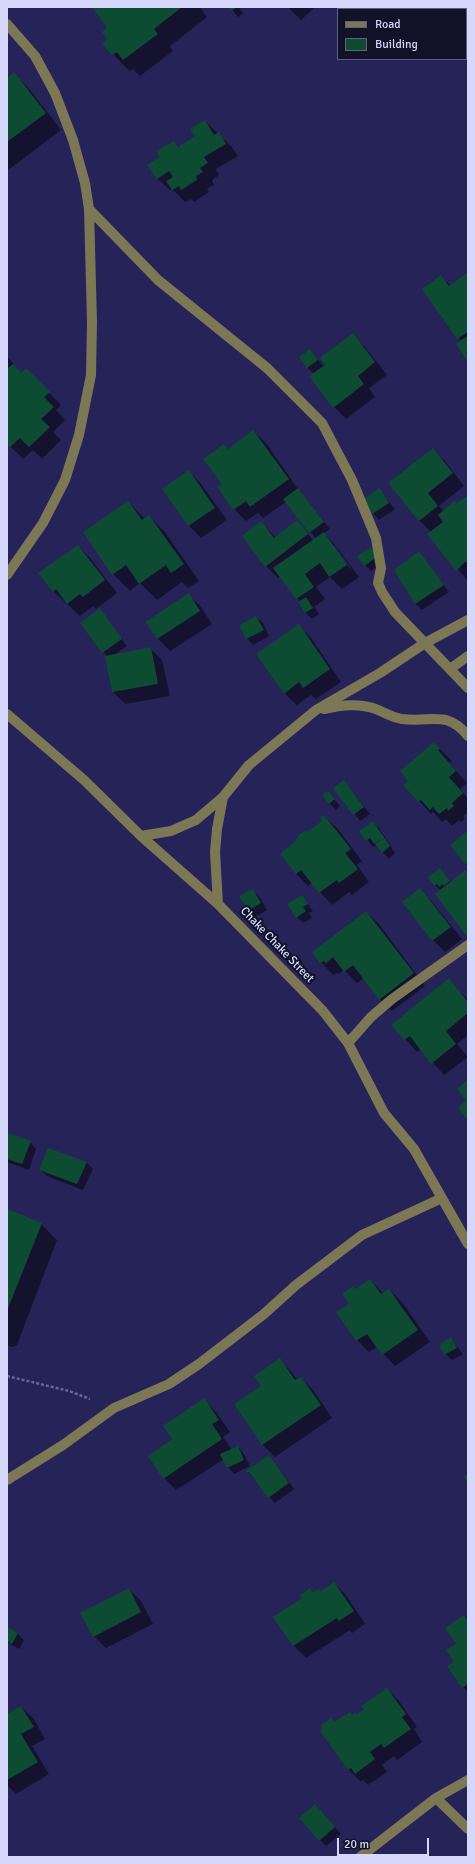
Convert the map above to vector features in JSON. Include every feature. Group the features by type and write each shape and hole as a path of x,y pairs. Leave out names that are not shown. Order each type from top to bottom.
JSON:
{"street":[{"path":"7,24 35,56 55,93 73,140 85,183 89,209 92,322 91,375 79,435 65,480 43,523 7,575"},
{"path":"89,209 158,280 266,368 322,423 352,480 376,538 381,568 378,583 382,592 395,612 468,688"},
{"path":"141,836 171,831 196,820 223,797 249,765 316,710 380,673 425,643 468,620"},
{"path":"450,669 468,656"},
{"path":"316,710 346,704 363,706 404,719 448,720 460,726 468,736"},
{"name":"Chake Chake Street","path":"7,714 84,780 141,836 218,904 323,1011 348,1043 384,1113 414,1149 468,1244"},
{"path":"218,904 215,852 216,829 223,797"},
{"path":"348,1043 381,1008 468,945"},
{"path":"7,1480 63,1444 114,1408 169,1384 198,1364 264,1314 296,1285 362,1235 442,1198"},
{"path":"360,1857 436,1798 468,1780"},
{"path":"436,1798 468,1829"}],"path":[{"path":"7,1376 69,1391 114,1408"}],"building":[{"path":"92,7 182,7 154,29 158,34 123,60 117,52 112,55 102,44 107,39 102,32 107,28"},
{"path":"229,7 237,7 231,11"},
{"path":"14,72 46,113 7,142 7,78"},
{"path":"205,120 214,135 219,132 226,144 204,157 208,163 200,168 203,172 196,176 197,180 181,190 179,186 172,190 166,181 173,177 169,171 157,179 147,165 160,157 156,151 174,141 178,147 195,136 190,129"},
{"path":"468,272 468,332 457,339 422,289 441,275 449,286"},
{"path":"353,333 375,362 358,376 364,384 333,408 309,376 325,365 320,358"},
{"path":"468,336 468,363 456,343"},
{"path":"310,349 318,360 307,368 299,357"},
{"path":"13,364 21,373 26,368 50,392 44,397 54,407 41,419 50,427 29,447 20,438 10,447 7,445 7,369"},
{"path":"253,430 289,479 250,507 246,501 233,510 217,487 222,484 203,459 224,444 228,449"},
{"path":"433,448 453,473 428,493 438,506 419,521 388,483"},
{"path":"189,470 215,508 188,526 162,489"},
{"path":"298,488 324,522 309,533 283,499"},
{"path":"380,488 389,503 372,514 362,500"},
{"path":"467,496 468,562 465,562 456,571 427,534 443,522 438,515 455,500 457,503"},
{"path":"128,501 142,520 149,515 184,564 171,573 166,565 139,584 126,565 112,575 83,532"},
{"path":"297,520 308,534 265,567 242,536 261,521 274,538"},
{"path":"324,532 347,565 329,577 320,563 305,574 314,587 296,599 273,568"},
{"path":"78,545 105,580 83,597 80,594 67,604 56,589 53,592 38,573"},
{"path":"371,547 377,557 364,566 357,556"},
{"path":"419,551 444,585 415,604 394,570"},
{"path":"189,593 200,611 157,639 145,622"},
{"path":"306,597 313,608 305,613 298,602"},
{"path":"100,608 122,639 102,653 80,623"},
{"path":"256,616 264,630 246,639 239,625"},
{"path":"299,624 330,669 303,688 299,682 284,694 256,654"},
{"path":"151,647 158,684 112,692 105,656"},
{"path":"434,742 440,749 438,750 456,771 449,777 463,793 452,803 454,806 448,811 447,808 439,814 433,807 430,810 421,800 418,802 403,785 408,781 400,771"},
{"path":"344,780 364,807 353,815 333,788"},
{"path":"328,791 335,799 329,804 322,795"},
{"path":"324,815 351,849 345,853 358,869 339,883 337,880 319,893 301,870 296,874 280,854 296,841 295,839 298,838 297,837 305,830 307,832 322,821 320,818"},
{"path":"373,821 390,846 382,853 375,844 382,838 374,844 370,838 366,841 359,831"},
{"path":"468,830 468,861 465,864 450,845"},
{"path":"440,868 450,881 444,886 443,884 439,887 437,884 434,886 428,877"},
{"path":"465,870 468,874 468,938 435,894"},
{"path":"420,888 451,927 432,941 402,902"},
{"path":"253,889 261,903 248,911 239,896"},
{"path":"302,895 308,904 303,907 306,911 296,918 287,904"},
{"path":"366,911 414,973 379,1000 353,965 344,972 333,957 326,963 324,961 320,963 312,952"},
{"path":"449,978 468,1002 468,1013 446,1031 456,1044 431,1064 410,1036 404,1040 391,1025"},
{"path":"468,1079 468,1120 458,1108 466,1100 457,1089"},
{"path":"7,1133 31,1141 22,1164 7,1159"},
{"path":"48,1148 87,1162 77,1184 39,1170"},
{"path":"7,1209 42,1223 7,1311"},
{"path":"370,1279 381,1294 389,1289 418,1330 382,1355 367,1334 356,1341 336,1312 349,1304 342,1294 353,1286 355,1289"},
{"path":"451,1337 457,1348 444,1355 439,1345"},
{"path":"280,1358 295,1380 301,1377 321,1405 262,1445 234,1404 261,1386 254,1376"},
{"path":"204,1398 219,1420 212,1424 222,1439 163,1479 148,1456 172,1439 163,1426"},
{"path":"238,1446 244,1460 227,1468 220,1454"},
{"path":"269,1455 289,1483 268,1498 249,1472 247,1473 246,1471"},
{"path":"468,1474 468,1484 464,1477"},
{"path":"334,1582 354,1611 339,1621 337,1618 293,1646 273,1617 302,1598 300,1595 310,1588 312,1592 319,1589 321,1591"},
{"path":"129,1588 141,1612 93,1637 80,1613"},
{"path":"464,1615 468,1621 468,1684 462,1688 447,1666 454,1662 446,1650 456,1644 445,1628"},
{"path":"7,1627 18,1633 12,1644 7,1641"},
{"path":"387,1688 406,1714 402,1717 411,1729 384,1748 381,1744 370,1752 375,1759 355,1774 351,1768 348,1770 320,1731 323,1729 320,1726 331,1718 334,1722 350,1712 352,1715 357,1714 364,1709 361,1706"},
{"path":"21,1706 34,1727 21,1734 38,1762 7,1780 7,1714"},
{"path":"315,1804 335,1827 319,1841 299,1818"}]}
